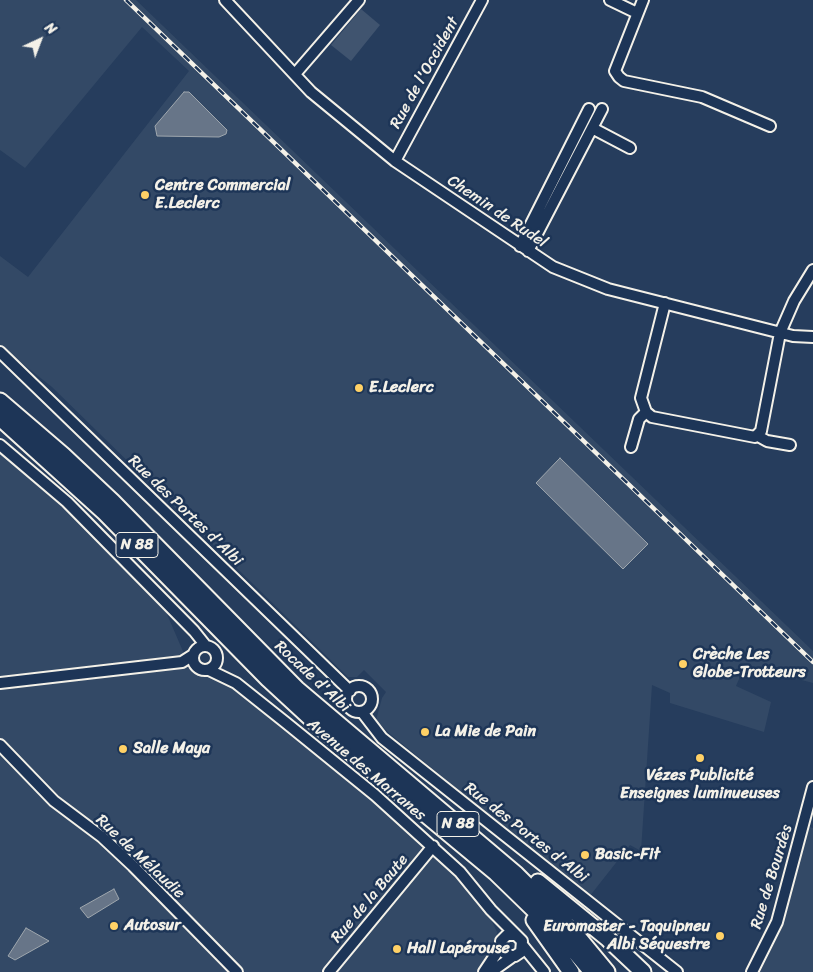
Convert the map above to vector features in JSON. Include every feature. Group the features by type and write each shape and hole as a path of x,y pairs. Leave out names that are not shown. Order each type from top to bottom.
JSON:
{"highway":[{"name":"Rocade d'Albi","path":"0,401 63,455 113,502 297,689 516,874 573,931 607,972"},
{"name":"Rocade d'Albi","path":"0,418 105,513 268,679 319,726 444,828 536,910 592,972"},
{"path":"297,689 608,939 642,972"},
{"path":"444,828 520,903 543,931 572,972"}],"street":[{"name":"Chemin de Rudel","path":"225,0 311,92 395,160 553,267 608,289 780,333 813,337"},
{"path":"295,74 359,0"},
{"name":"Rue de l'Occident","path":"395,160 482,0"},
{"path":"610,0 637,13"},
{"path":"643,0 616,71 618,77 624,81 702,97 770,126"},
{"path":"524,248 589,108"},
{"path":"524,248 602,109"},
{"path":"592,128 630,148"},
{"path":"758,436 761,431 780,333 794,301 813,270"},
{"path":"665,303 641,398 646,412 652,417 752,437 758,436 767,441 790,445"},
{"name":"Rue des Portes d'Albi","path":"0,352 350,691"},
{"path":"631,447 639,420 646,412"},
{"path":"0,445 67,502 206,646 213,649 217,656 216,664 209,670 202,670 182,662 0,682"},
{"path":"186,625 194,653 195,666"},
{"path":"182,662 206,646"},
{"name":"Avenue des Marranes","path":"217,656 236,683"},
{"name":"Avenue des Marranes","path":"209,670 236,683 361,784 433,846 471,884 491,910 516,935"},
{"path":"361,687 370,693 371,704 362,712 354,711 348,706 347,698 350,691 361,687"},
{"name":"Rue des Portes d'Albi","path":"362,712 382,738 677,972"},
{"name":"Rue de Mélaudie","path":"0,745 54,801 102,838 133,866 237,972"},
{"name":"Rue de Bourdès","path":"752,972 777,922 813,787"},
{"name":"Rue de la Baute","path":"329,972 433,846"},
{"name":"Avenue des Marranes","path":"491,910 501,944"},
{"path":"484,972 507,935 516,935 544,972"},
{"path":"501,944 504,954 539,972"},
{"path":"491,972 521,952 523,946"},
{"path":"659,957 667,972"}],"shaded area":[{"path":"0,0 136,0 813,651 813,683 745,665 736,686 771,702 764,732 670,703 670,693 652,685 641,851 630,845 589,897 389,733 376,720 382,698 386,692 364,670 357,677 348,677 52,387 0,346 0,256 28,277 189,71 142,27 25,168 0,150"},
{"path":"361,9 380,25 351,61 331,45"},
{"path":"184,92 189,92 227,130 226,134 219,137 157,136 155,126"},
{"path":"0,453 52,495 163,605 185,656 219,676 263,708 367,794 445,862 485,907 497,932 494,951 504,972 0,972"},
{"path":"560,458 648,544 623,569 536,483"},
{"path":"809,827 813,828 813,972 747,972 771,923"},
{"path":"114,889 119,899 88,918 80,908"},
{"path":"26,928 49,941 15,960 8,956"}],"railway":[{"path":"126,0 813,662"}],"place":[{"name":"Centre Commercial E.Leclerc","path":"145,195"},
{"name":"E.Leclerc","path":"359,388"},
{"name":"Crèche Les Globe-Trotteurs","path":"683,664"},
{"name":"La Mie de Pain","path":"425,732"},
{"name":"Salle Maya","path":"123,749"},
{"name":"Vézes Publicité Enseignes luminueuses","path":"700,758"},
{"name":"Basic-Fit","path":"585,855"},
{"name":"Autosur","path":"114,926"},
{"name":"Euromaster - Taquipneu Albi Séquestre","path":"720,936"},
{"name":"Hall Lapérouse","path":"397,949"}]}
